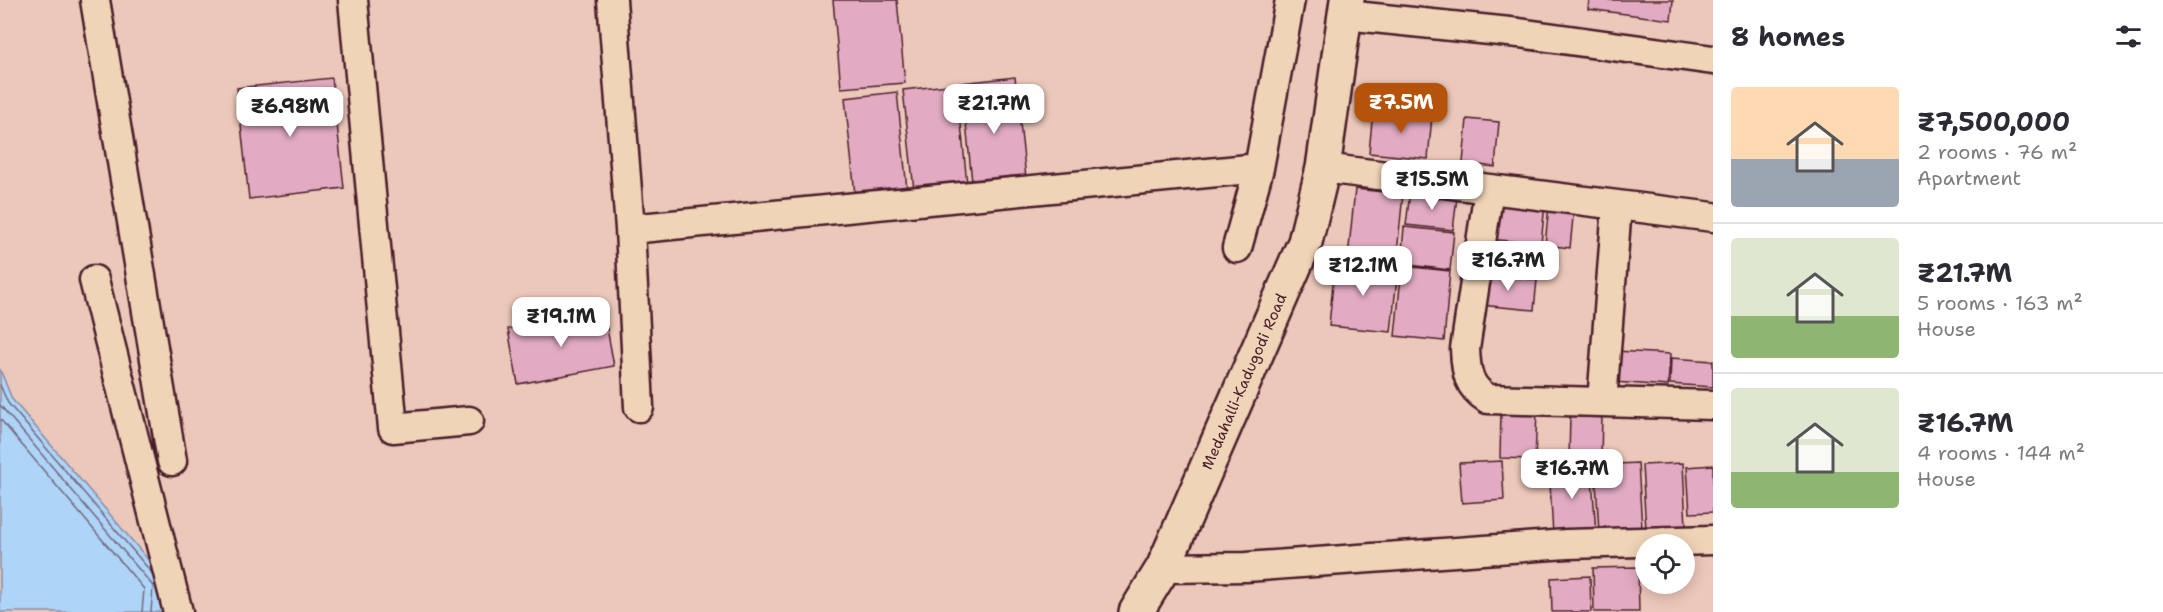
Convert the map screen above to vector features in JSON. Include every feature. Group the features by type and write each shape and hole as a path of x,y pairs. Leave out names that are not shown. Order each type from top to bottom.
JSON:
{"street":[{"path":"95,0 172,461"},
{"path":"353,0 393,428 468,422"},
{"path":"612,0 630,230 639,407"},
{"path":"1237,248 1259,168 1290,0"},
{"path":"1346,8 1713,60"},
{"name":"Medahalli-Kadugodi Road","path":"1136,612 1163,568 1305,242 1323,168 1346,8"},
{"path":"630,230 1259,168"},
{"path":"1323,168 1713,217"},
{"path":"1489,189 1465,349 1466,375 1476,392 1488,399 1713,405"},
{"path":"1602,402 1617,206"},
{"path":"94,280 178,612"},
{"path":"1163,568 1246,567 1567,544 1713,540"}],"water":[{"path":"0,369 12,399 168,583 165,612 0,612"}],"building":[{"path":"833,0 897,0 905,83 841,88"},
{"path":"1589,0 1673,0 1671,20 1588,9"},
{"path":"1015,77 1027,187 973,192 962,83"},
{"path":"332,78 344,188 249,199 237,88"},
{"path":"957,84 968,194 915,199 903,90"},
{"path":"897,92 908,199 856,204 845,98"},
{"path":"1373,110 1432,116 1428,159 1369,153"},
{"path":"1467,119 1499,122 1495,167 1463,163"},
{"path":"1355,189 1403,194 1396,263 1348,257"},
{"path":"1410,192 1457,197 1453,230 1406,225"},
{"path":"1492,199 1545,204 1541,244 1488,239"},
{"path":"1549,205 1574,207 1570,248 1545,245"},
{"path":"1404,227 1454,232 1450,270 1401,264"},
{"path":"1487,242 1541,248 1538,277 1484,272"},
{"path":"1335,261 1398,268 1391,332 1329,326"},
{"path":"1402,266 1450,271 1444,341 1395,336"},
{"path":"1483,274 1537,280 1534,310 1480,305"},
{"path":"604,312 614,366 518,384 508,329"},
{"path":"1615,351 1670,354 1668,386 1614,382"},
{"path":"1671,358 1713,361 1713,387 1670,384"},
{"path":"1501,411 1537,412 1535,459 1500,458"},
{"path":"1570,416 1602,416 1601,459 1569,458"},
{"path":"1502,461 1504,500 1462,503 1459,463"},
{"path":"1638,463 1642,529 1599,532 1595,465"},
{"path":"1683,463 1686,527 1646,530 1642,465"},
{"path":"1591,464 1596,533 1553,535 1549,466"},
{"path":"1713,465 1713,512 1690,513 1687,467"},
{"path":"1635,567 1635,594 1639,594 1639,612 1594,612 1593,568"},
{"path":"1590,576 1591,612 1552,612 1551,578"}]}
